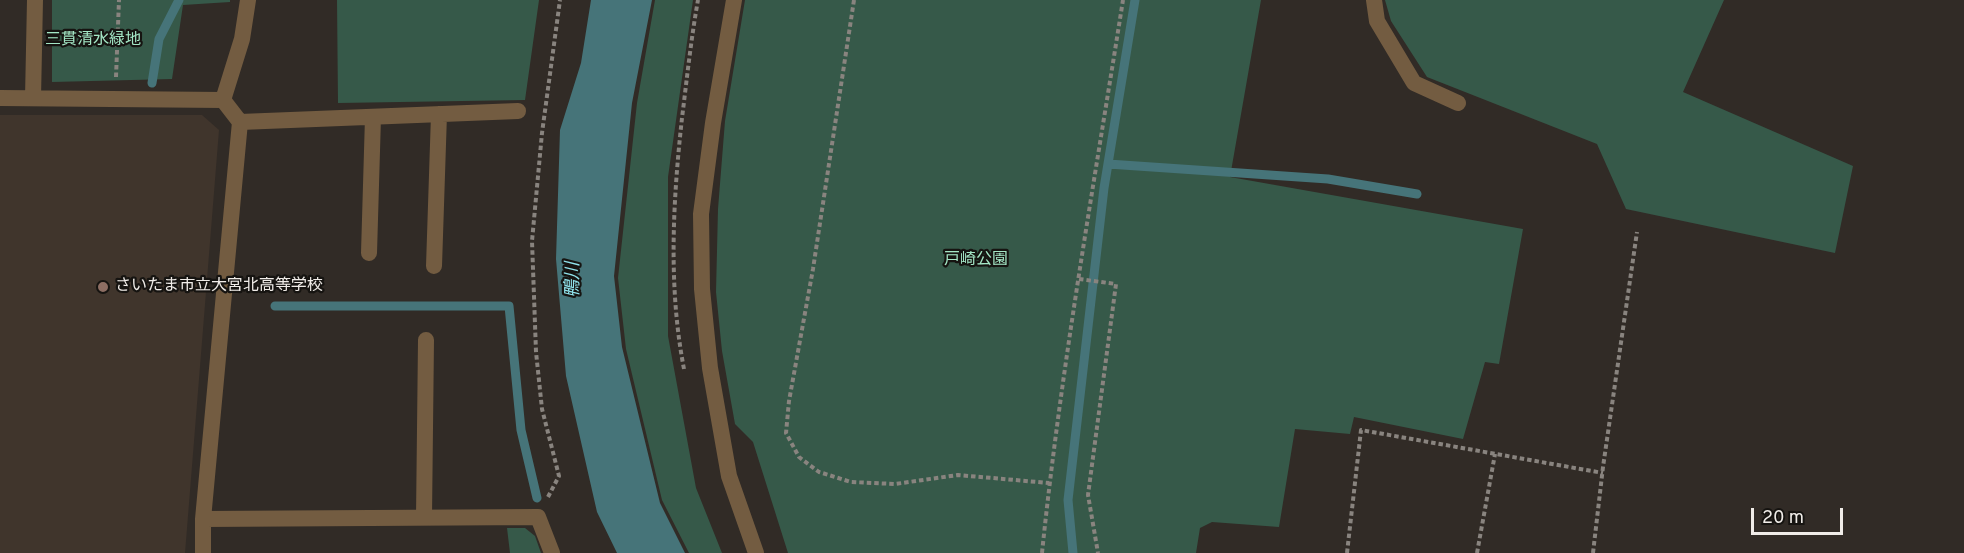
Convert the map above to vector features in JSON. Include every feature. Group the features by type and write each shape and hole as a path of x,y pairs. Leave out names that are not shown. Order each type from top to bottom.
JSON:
{"street":[{"path":"33,99 35,0"},
{"path":"223,100 242,39 248,0"},
{"path":"734,0 712,123 701,214 702,289 710,368 729,476 756,553"},
{"path":"1374,0 1377,21 1414,83 1458,103"},
{"path":"0,98 223,100"},
{"path":"203,553 203,519 240,122 223,100"},
{"path":"240,122 518,111"},
{"path":"434,266 439,114"},
{"path":"369,253 374,117"},
{"path":"424,517 426,339"},
{"path":"203,519 538,517 552,553"}],"path":[{"path":"115,99 119,0"},
{"path":"538,517 559,476 542,409 536,352 532,241 542,133 560,0"},
{"path":"675,279 675,187 691,40 698,0"},
{"path":"855,0 813,269 792,377 786,433 799,457 819,472 851,482 895,483 958,475 1049,483"},
{"path":"1042,553 1049,483 1078,279 1123,0"},
{"path":"1593,553 1637,232"},
{"path":"1078,279 1116,284 1088,495 1098,553"},
{"path":"1347,553 1361,430 1603,473"},
{"path":"1478,553 1495,454"}],"shaded area":[{"name":"さいたま市立大宮北高等学校","path":"0,115 202,115 219,130 185,553 0,553"}],"green space":[{"name":"三貫清水緑地","path":"52,0 230,0 230,2 183,5 172,79 52,82"},
{"path":"337,0 539,0 525,100 338,103"},
{"path":"655,0 693,0 668,177 668,336 696,488 722,553 689,553 662,500 626,349 618,278 637,103"},
{"name":"戸崎公園","path":"745,0 1261,0 1230,177 1523,229 1499,364 1485,362 1463,439 1354,417 1350,434 1295,429 1279,527 1212,522 1200,528 1196,553 788,553 753,442 735,424 722,351 716,292 718,209 725,121"},
{"path":"1385,0 1724,0 1683,92 1853,166 1835,253 1626,209 1597,144 1427,77 1391,21"},
{"path":"507,528 525,528 535,536 541,553 510,553"}],"water":[{"name":"鴨川","path":"591,0 652,0 632,103 614,276 622,347 660,503 685,553 617,553 597,512 566,376 556,259 560,130 581,63"}],"waterway":[{"path":"152,83 159,39 179,0"},
{"path":"1073,553 1068,500 1104,188 1135,0"},
{"path":"1108,164 1328,179 1417,194"},
{"path":"275,306 509,306 521,430 537,498"}],"place":[{"name":"さいたま市立大宮北高等学校","path":"103,287"}]}
